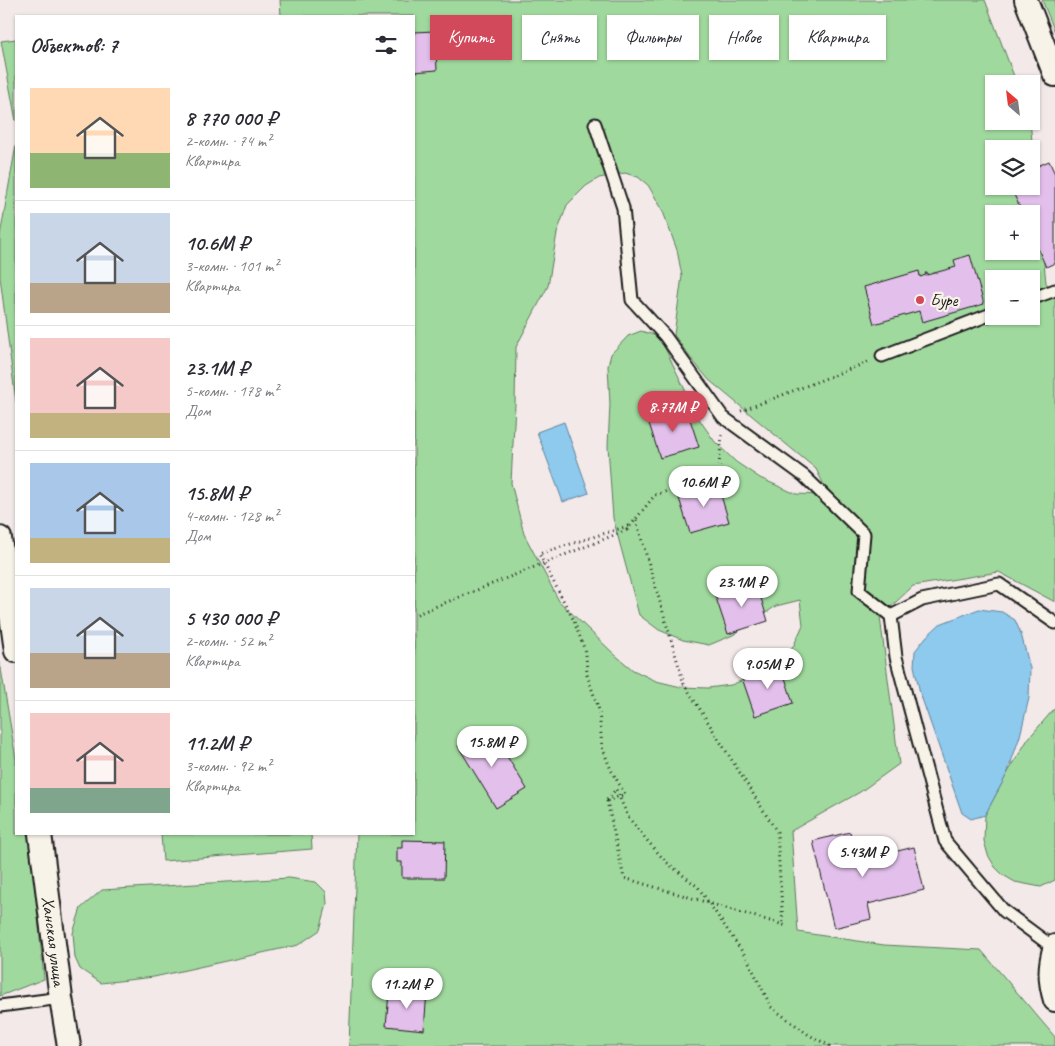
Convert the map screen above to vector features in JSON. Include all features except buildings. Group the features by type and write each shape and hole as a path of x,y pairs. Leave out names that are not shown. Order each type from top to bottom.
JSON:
{"street":[{"path":"1026,0 1055,75"},
{"path":"0,538 15,644"},
{"name":"Ханская улица","path":"40,835 69,1046"},
{"path":"1055,947 1050,973 1050,986 1055,1000"}],"lane":[{"path":"594,124 623,208 632,300 665,336 723,418 804,476 864,534 859,591 891,616 896,657 944,841 1004,911 1055,947"},
{"path":"1040,296 1055,290"},
{"path":"882,356 985,316"},
{"path":"891,616 922,600 998,584 1055,623"},
{"path":"0,1006 62,998"}],"path":[{"path":"417,614 627,530 655,495 718,475 723,418 882,356"},
{"path":"636,520 684,684 777,832 785,925 624,878 607,801 616,789 628,817 645,838 665,861 698,887 748,960 771,1007 809,1034 830,1046"},
{"path":"607,801 625,794 611,770 602,747 599,710 586,675 586,653 573,619 539,554 631,525"}],"green space":[{"path":"280,0 985,0 1014,75 985,75 985,130 1031,130 1032,140 985,140 985,195 1037,195 1038,205 985,205 985,260 1040,260 1040,222 1046,283 1055,292 1055,602 999,572 913,586 880,617 899,764 860,792 791,831 798,932 884,945 981,950 1055,1037 1055,1046 349,1046 357,835 415,835 415,15 281,15","holes":["625,173 638,177 648,185 662,209 677,250 682,276 674,335 709,380 816,469 823,483 821,495 796,494 760,478 736,462 715,442 699,419 663,344 654,335 641,331 628,336 611,354 608,366 610,404 608,446 613,518 639,615 659,630 683,640 709,645 733,635 776,606 800,600 803,625 793,647 775,664 731,685 708,688 681,687 656,681 633,670 614,654 559,601 524,534 511,483 516,347 548,286 557,233 567,205 586,186 599,178"]},
{"path":"1042,0 1055,0 1055,32"},
{"path":"15,39 15,116 1,41"},
{"path":"15,151 15,394 0,277 0,236"},
{"path":"0,663 15,753 15,835 29,835 44,979 0,996"},
{"path":"1054,709 1055,880 1041,887 1015,882 1003,875 995,867 988,855 984,841 985,815 1028,739"},
{"path":"161,835 311,835 312,849 163,861"},
{"path":"289,878 316,882 326,892 327,904 320,930 298,945 154,977 101,983 80,969 75,958 73,933 81,908 102,890"}],"water":[{"path":"564,422 589,493 563,502 537,432"},
{"path":"979,609 1002,612 1015,620 1021,634 1030,668 1029,698 1020,736 1007,774 985,815 971,819 962,813 920,693 914,666 915,651 940,624"}],"place":[{"name":"Буре","path":"920,300"}]}
